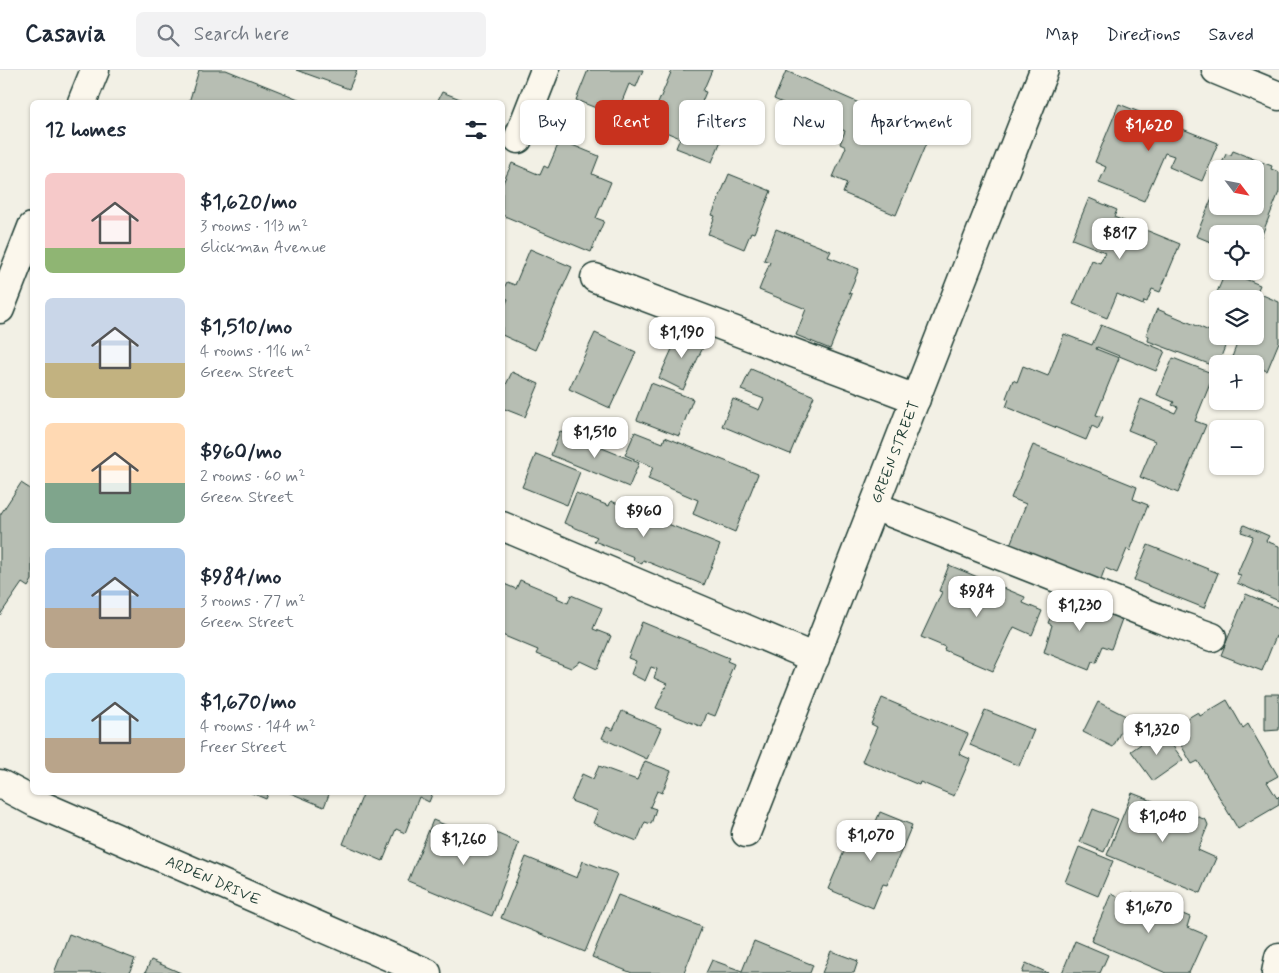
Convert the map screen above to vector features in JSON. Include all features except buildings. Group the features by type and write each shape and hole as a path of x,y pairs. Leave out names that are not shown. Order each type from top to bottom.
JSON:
{"street":[{"path":"83,100 95,70"},
{"path":"518,139 545,70"},
{"name":"GREEN STREET","path":"746,833 1044,70"},
{"path":"1216,70 1279,96"},
{"path":"0,309 30,232"},
{"path":"595,278 916,399"},
{"path":"874,506 1115,602 1212,637"},
{"path":"505,527 814,658"},
{"name":"ARDEN DRIVE","path":"0,784 36,803 426,973"},
{"path":"1276,973 1279,957"}]}
